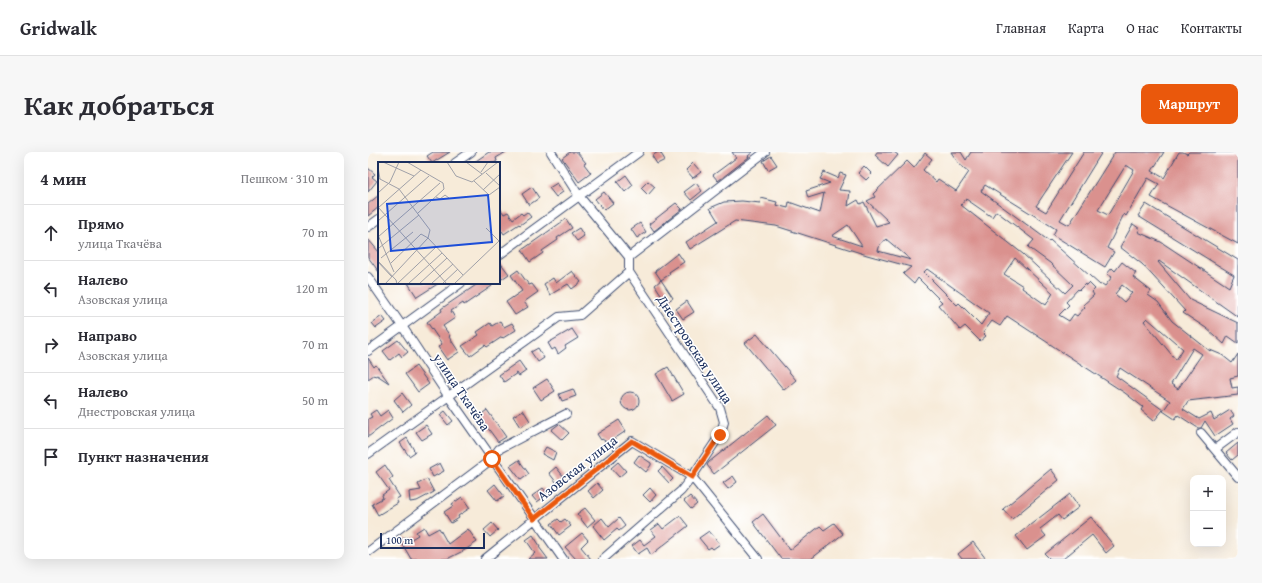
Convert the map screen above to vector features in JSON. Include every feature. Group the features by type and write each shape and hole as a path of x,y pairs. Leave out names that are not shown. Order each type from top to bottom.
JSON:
{"street":[{"path":"457,162 471,152"},
{"path":"368,454 559,317 580,315 629,272 629,257 579,196 551,152"},
{"path":"500,254 639,152"},
{"path":"629,257 765,152"},
{"path":"368,227 378,220"},
{"name":"Днестровская улица","path":"603,559 681,491 720,435 724,422 720,408 629,272"},
{"name":"улица Ткачёва","path":"368,277 449,397 563,559"},
{"path":"368,351 460,284"},
{"path":"368,552 492,459 499,449 566,414"},
{"path":"1215,449 1238,432"},
{"path":"1201,433 1238,476"},
{"name":"Азовская улица","path":"485,559 632,441 692,477"},
{"path":"692,477 755,558"}],"building":[{"path":"433,152 450,152 434,162 431,162 427,156"},
{"path":"489,152 506,152 496,158 497,161 496,162 474,162"},
{"path":"570,152 577,152 586,163 584,164 591,173 579,182 562,158"},
{"path":"660,152 665,160 657,164 652,156"},
{"path":"732,152 753,152 748,156 749,157 718,181 713,175 736,158"},
{"path":"877,152 894,152 898,155 888,167 875,155"},
{"path":"951,152 961,152 966,160 971,152 1072,152 1036,206 1046,212 1084,152 1102,152 1060,220 1069,225 1115,152 1164,152 1152,171 1164,178 1179,152 1187,154 1189,152 1238,152 1238,244 1151,197 1159,184 1148,178 1126,216 1124,214 1107,248 1114,252 1105,267 1053,235 1056,229 985,185 981,191 1049,241 1050,240 1100,285 1102,284 1105,286 1112,277 1107,274 1112,268 1115,271 1122,262 1136,273 1133,277 1151,291 1148,295 1158,302 1172,321 1210,351 1222,355 1232,363 1238,354 1238,376 1230,378 1232,388 1238,387 1238,395 1188,401 1183,409 1199,419 1211,413 1214,420 1230,410 1234,416 1230,419 1233,424 1215,436 1205,421 1201,428 1198,428 1178,415 1175,419 1163,411 1170,401 1120,368 1116,376 1163,410 1154,421 1141,410 1143,407 1125,393 1007,316 1000,326 992,321 983,333 986,336 980,341 965,326 960,330 938,305 942,302 918,278 914,284 903,274 911,267 867,255 776,226 735,221 690,249 686,242 718,221 710,208 724,202 742,201 760,203 761,198 777,202 776,205 788,208 789,202 820,213 824,193 808,198 806,191 830,183 820,179 824,172 838,178 840,173 846,175 839,190 850,191 848,206 858,200 860,204 864,202 876,226 889,222 867,201 875,197 873,194 907,161 914,168 925,153 932,159 923,170 936,182 938,179 956,191 969,172 959,164","holes":["1126,165 1134,170 1108,215 1098,210","966,199 992,217 996,211 1034,240 1028,247 1050,263 1073,285 1065,293 1023,254 961,205","848,225 862,246 832,236","886,239 911,260 878,251 880,244","1015,258 1053,293 1046,305 1022,288 1023,286 1004,274","927,269 989,313 981,325 959,303 957,305 924,272","1089,283 1095,289 1092,292 1094,295 1083,305 1085,307 1077,316 1074,314 1069,321 1059,315 1069,305 1066,302 1085,284 1086,286","1122,285 1132,293 1124,302 1115,294","1147,318 1183,349 1176,360 1144,321","1193,348 1202,354 1178,389 1171,384"]},
{"path":"771,156 777,165 768,170 763,161"},
{"path":"693,163 701,172 693,178 686,170"},
{"path":"864,166 872,174 866,180 858,173"},
{"path":"368,168 375,174 372,177 377,181 368,192"},
{"path":"626,175 633,185 625,192 617,182"},
{"path":"648,181 655,187 648,195 641,188"},
{"path":"557,183 563,192 556,197 549,188"},
{"path":"696,183 702,191 691,200 684,192"},
{"path":"532,187 539,198 529,205 522,194"},
{"path":"604,192 613,203 604,210 595,199"},
{"path":"378,196 378,208 368,216 368,204"},
{"path":"676,203 682,209 654,231 649,224"},
{"path":"1146,204 1238,260 1238,317 1159,261 1158,262 1190,300 1238,323 1238,343 1228,336 1224,344 1206,328 1183,313 1185,311 1142,264 1120,247 1133,224 1140,229 1138,232 1161,242 1229,287 1234,275 1138,216"},
{"path":"500,208 504,214 508,212 513,219 521,213 523,215 527,212 531,217 504,234 502,231 500,232"},
{"path":"566,219 572,228 557,238 558,240 542,251 543,253 530,262 522,250"},
{"path":"640,223 646,232 637,238 631,229"},
{"path":"579,228 584,236 577,241 571,233"},
{"path":"368,239 378,251 378,271 368,257"},
{"path":"678,253 684,262 669,272 670,274 661,280 655,271"},
{"path":"500,262 509,274 500,280"},
{"path":"518,270 529,285 532,284 538,292 524,302 528,307 515,315 506,302 522,291 511,275"},
{"path":"572,271 581,282 572,289 568,284 550,295 544,284 553,278 556,283"},
{"path":"661,280 673,298 666,302 655,285"},
{"path":"409,284 437,284 417,297"},
{"path":"478,284 490,284 492,286 464,305 463,303 451,311 455,318 443,326 459,352 447,360 438,347 442,344 427,322 442,311 441,309"},
{"path":"687,301 694,312 683,319 676,309"},
{"path":"382,316 386,321 376,328 372,323"},
{"path":"500,321 504,327 512,323 516,330 487,347 485,345 470,356 462,346 479,335 477,332 490,323 492,326"},
{"path":"572,329 578,338 565,346 566,348 558,354 555,348 552,350 548,343"},
{"path":"757,334 796,380 784,390 745,343"},
{"path":"398,340 408,352 402,357 399,353 390,360 383,351"},
{"path":"538,348 544,358 538,362 531,352"},
{"path":"368,358 374,367 376,365 389,383 377,375 374,375 368,379"},
{"path":"519,361 526,371 519,376 517,373 504,382 499,375"},
{"path":"416,366 429,384 418,392 405,374"},
{"path":"668,367 684,394 672,401 656,374"},
{"path":"547,379 555,391 541,400 533,388"},
{"path":"573,389 576,396 562,401 559,394"},
{"path":"630,392 636,395 639,401 636,407 630,410 624,407 621,401 624,395"},
{"path":"402,393 411,405 403,412 394,400"},
{"path":"376,410 380,416 388,410 393,418 368,437 368,419 372,417 370,414"},
{"path":"487,410 506,437 498,442 479,416"},
{"path":"523,410 530,421 520,427 513,416"},
{"path":"445,411 453,421 448,425 440,415"},
{"path":"768,415 776,425 714,474 707,465 709,462"},
{"path":"619,420 626,431 608,443 602,439 601,440 597,434"},
{"path":"559,424 569,433 562,440 551,430"},
{"path":"426,425 432,434 422,440 416,432"},
{"path":"407,438 415,452 409,456 400,443"},
{"path":"1238,443 1238,455 1232,460 1226,453"},
{"path":"546,447 556,452 553,460 542,454"},
{"path":"639,455 651,463 646,472 634,462"},
{"path":"519,460 529,474 521,480 510,466"},
{"path":"618,462 626,471 619,477 611,468"},
{"path":"440,463 444,471 433,477 429,469"},
{"path":"385,465 393,477 389,480 400,497 396,499 398,503 378,515 372,504 383,498 382,495 389,490 376,472"},
{"path":"556,467 564,477 557,483 549,473"},
{"path":"662,467 673,479 669,483 658,471"},
{"path":"1051,469 1059,480 1012,519 1003,509"},
{"path":"733,476 737,482 728,489 723,483"},
{"path":"427,479 434,492 417,501 410,502 409,492 421,490 418,484"},
{"path":"597,483 603,490 594,498 588,491"},
{"path":"495,484 504,496 497,501 488,490"},
{"path":"543,488 548,494 537,502 532,496"},
{"path":"650,488 656,495 650,502 643,495"},
{"path":"1070,494 1079,507 1062,520 1058,515 1040,529 1046,536 1027,550 1016,536"},
{"path":"690,496 697,504 691,509 684,501"},
{"path":"462,497 470,508 451,523 444,512"},
{"path":"585,508 595,520 587,527 577,514"},
{"path":"763,514 790,550 820,526 824,530 834,523 843,534 811,559 781,559 753,522"},
{"path":"680,516 688,526 651,555 647,548 638,554 632,546 640,540 644,545 656,536 651,530 659,524 663,529"},
{"path":"1091,517 1114,546 1106,553 1092,535 1063,559 1050,559 1045,554"},
{"path":"602,518 609,527 619,518 625,526 619,531 617,529 604,540 593,526"},
{"path":"558,519 561,522 565,519 571,526 559,535 551,524"},
{"path":"492,523 498,530 490,537 484,530"},
{"path":"424,527 428,534 439,528 448,544 468,529 477,542 447,559 411,559 400,540 406,537 408,541 418,535 416,532"},
{"path":"709,531 720,544 713,549 711,547 708,549 699,538"},
{"path":"582,533 588,540 581,547 591,559 576,559 565,547"},
{"path":"533,535 540,546 539,547 548,559 528,559 535,553 526,540"},
{"path":"973,542 986,559 962,559 958,554"}],"route":[{"path":"492,459 534,519 632,441 692,477 720,435"}]}
